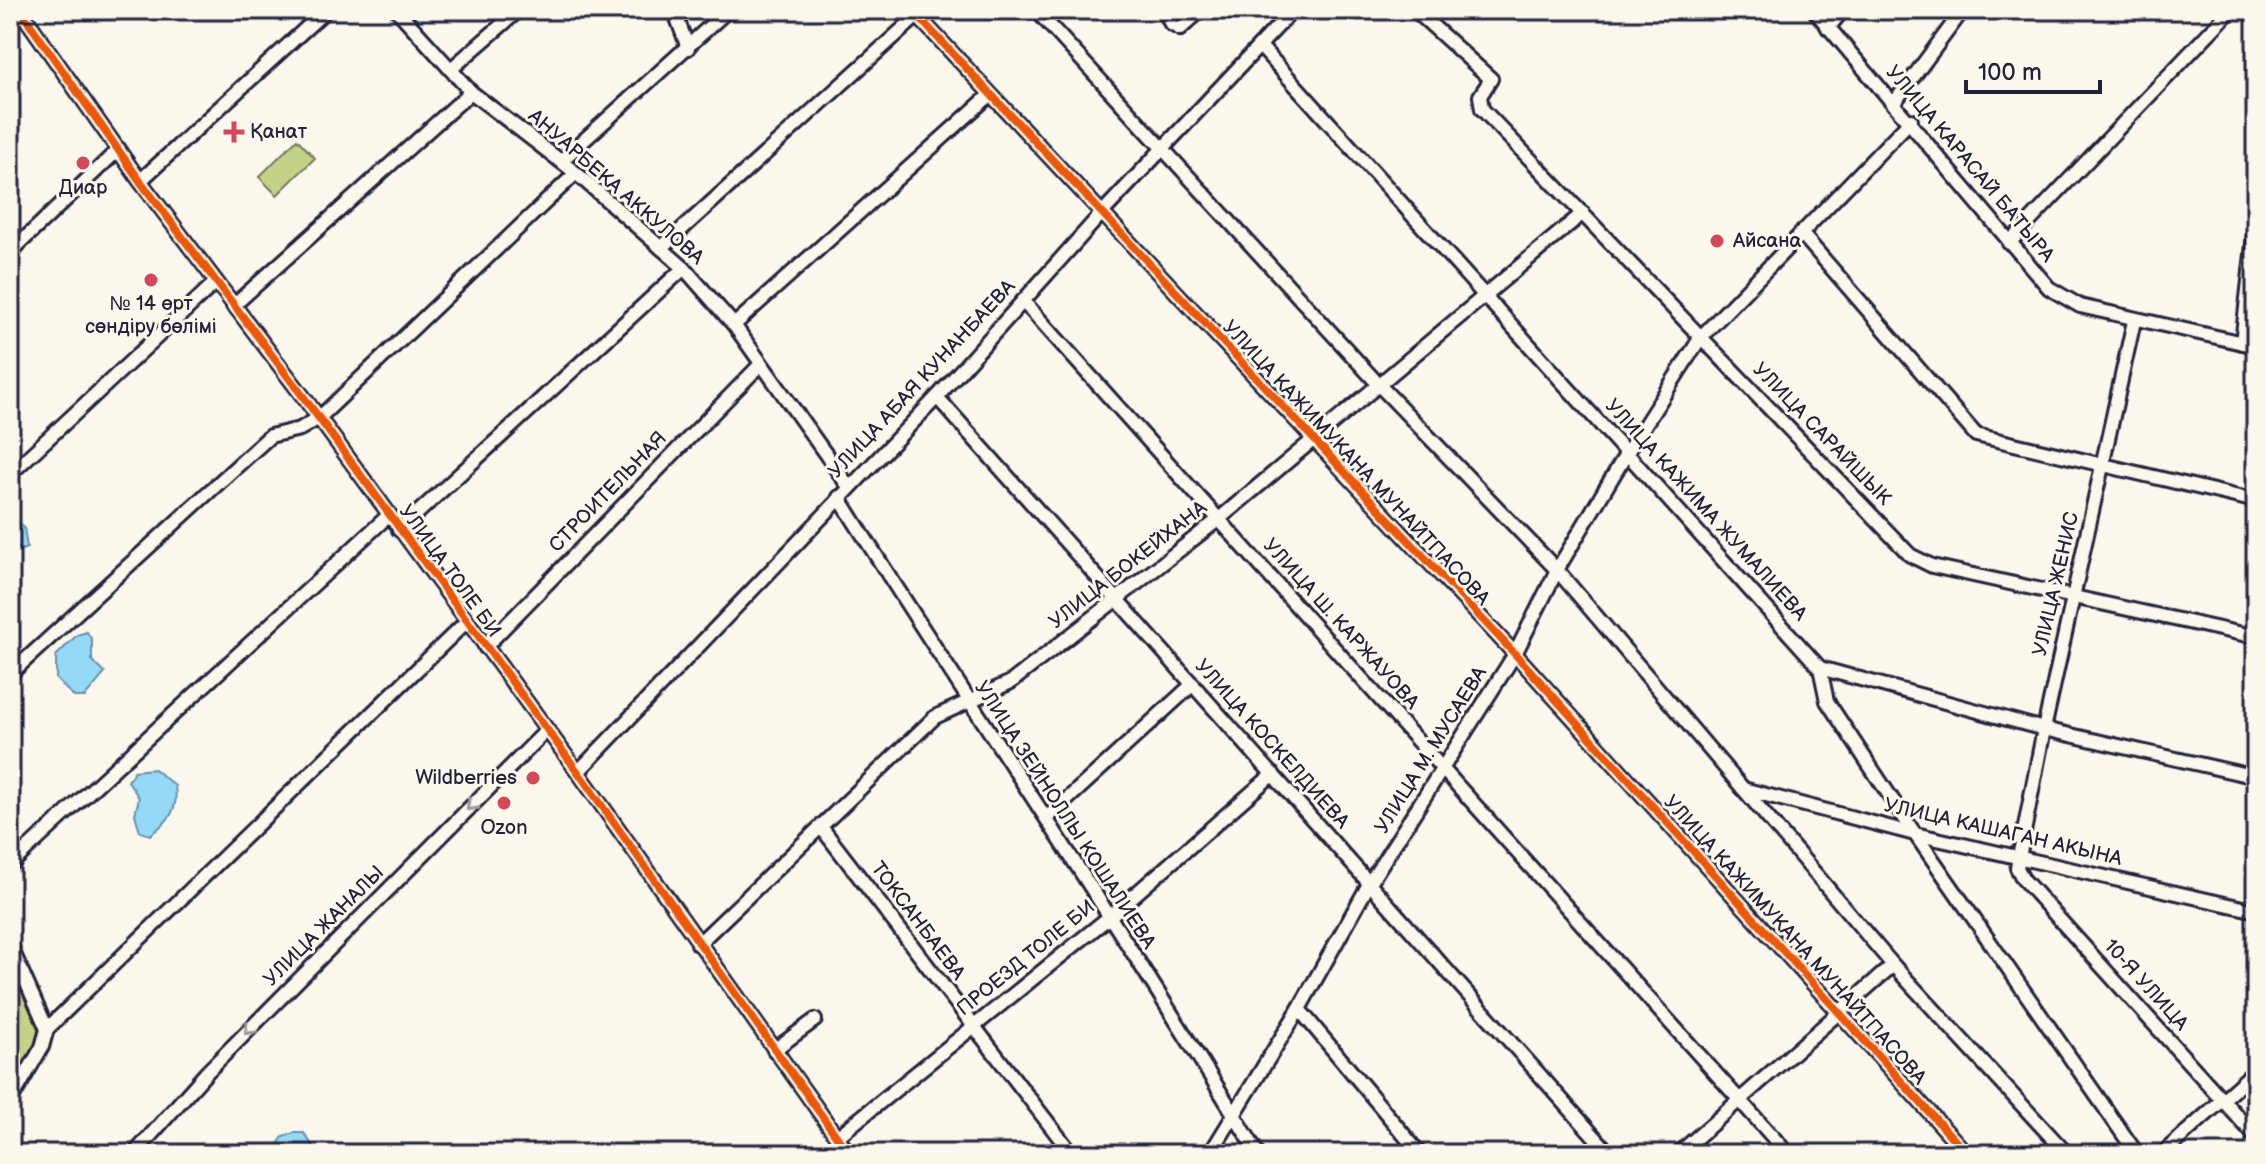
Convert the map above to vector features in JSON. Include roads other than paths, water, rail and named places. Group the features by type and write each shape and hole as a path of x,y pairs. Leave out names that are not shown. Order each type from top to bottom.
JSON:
{"street":[{"name":"УЛИЦА ТОЛЕ БИ","path":"20,10 140,181 319,418 578,772 849,1154"},
{"path":"140,181 326,10"},
{"name":"АНУАРБЕКА АККУЛОВА","path":"397,10 471,92 576,173 684,268 734,325 849,487"},
{"path":"451,69 519,10"},
{"path":"674,10 688,48"},
{"path":"561,161 728,10"},
{"path":"1036,10 1380,386 1557,570 1893,965 2067,1154"},
{"path":"1164,10 1171,24 1180,29 1201,10"},
{"name":"УЛИЦА АБАЯ КУНАНБАЕВА","path":"578,772 937,397 1101,214 1293,10"},
{"name":"УЛИЦА САРАЙШЫК","path":"1415,10 1491,79 1480,96 1482,109 1910,555 1932,566 2256,637"},
{"name":"УЛИЦА КАРАСАЙ БАТЫРА","path":"1814,10 1911,120 2049,288 2080,306 2134,321 2256,346"},
{"path":"1828,28 1843,10"},
{"path":"1894,103 1963,10"},
{"path":"2009,243 2225,12"},
{"path":"661,248 914,13"},
{"name":"УЛИЦА КАЖИМУКАНА МУНАЙТПАСОВА","path":"914,13 1515,654 1967,1154"},
{"name":"УЛИЦА КАЖИМА ЖУМАЛИЕВА","path":"1260,46 1628,451 1820,668"},
{"path":"233,306 471,92"},
{"path":"734,325 990,95"},
{"name":"УЛИЦА М. МУСАЕВА","path":"1210,1154 1299,1009 1369,884 1515,654 1557,570 1701,337 1911,120"},
{"path":"10,259 17,246 119,149"},
{"path":"10,674 270,436 300,429 319,418 576,173"},
{"name":"УЛИЦА БОКЕЙХАНА","path":"698,944 935,717 1011,682 1219,519 1583,213"},
{"path":"2242,343 2251,307 2256,218"},
{"path":"1801,233 1976,435 2256,501"},
{"path":"399,530 684,268"},
{"path":"10,474 216,282"},
{"name":"УЛИЦА Ш. КАРЖАУОВА","path":"1023,301 1788,1154"},
{"name":"УЛИЦА ЖЕНИС","path":"2018,855 2134,321"},
{"name":"СТРОИТЕЛЬНАЯ","path":"485,647 760,365"},
{"name":"УЛИЦА КОСКЕЛДИЕВА","path":"937,397 1610,1154"},
{"name":"УЛИЦА ЗЕЙНОЛЛЫ КОШАЛИЕВА","path":"839,497 967,701 1048,817 1108,918 1258,1154"},
{"path":"10,865 389,515"},
{"path":"10,1102 42,1047 47,1029 467,621"},
{"path":"2137,1154 1915,834 1827,701 1820,668 2044,729 2256,777"},
{"path":"1048,817 1193,684"},
{"name":"УЛИЦА ЖАНАЛЫ","path":"134,1154 207,1072 546,731"},
{"name":"ПРОЕЗД ТОЛЕ БИ","path":"837,1137 1108,918 1273,774"},
{"name":"УЛИЦА КАШАГАН АКЫНА","path":"1743,789 1915,834 2256,911"},
{"name":"ТОКСАНБАЕВА","path":"821,827 1072,1154"},
{"name":"10-Я УЛИЦА","path":"2018,855 2017,868 2023,879 2256,1137"},
{"path":"10,945 47,1029"},
{"path":"1678,1154 1893,965"},
{"path":"1299,1009 1420,1154"},
{"path":"774,1050 815,1020"},
{"path":"2162,1154 2256,1070"}],"water":[{"path":"10,515 24,527 27,548 21,550 10,538"},
{"path":"87,632 92,640 92,660 105,673 85,697 74,697 56,679 56,656 77,635"},
{"path":"154,769 175,786 176,794 174,808 167,820 150,835 140,832 135,814 139,798 128,781 134,771"},
{"path":"304,1133 318,1154 271,1154 283,1137"}],"place":[{"name":"Қанат","path":"234,132"},
{"name":"Диар","path":"83,163"},
{"name":"Айсана","path":"1717,241"},
{"name":"№ 14 өрт сөндіру бөлімі","path":"151,280"},
{"name":"Wildberries","path":"533,778"},
{"name":"Ozon","path":"504,803"}]}
